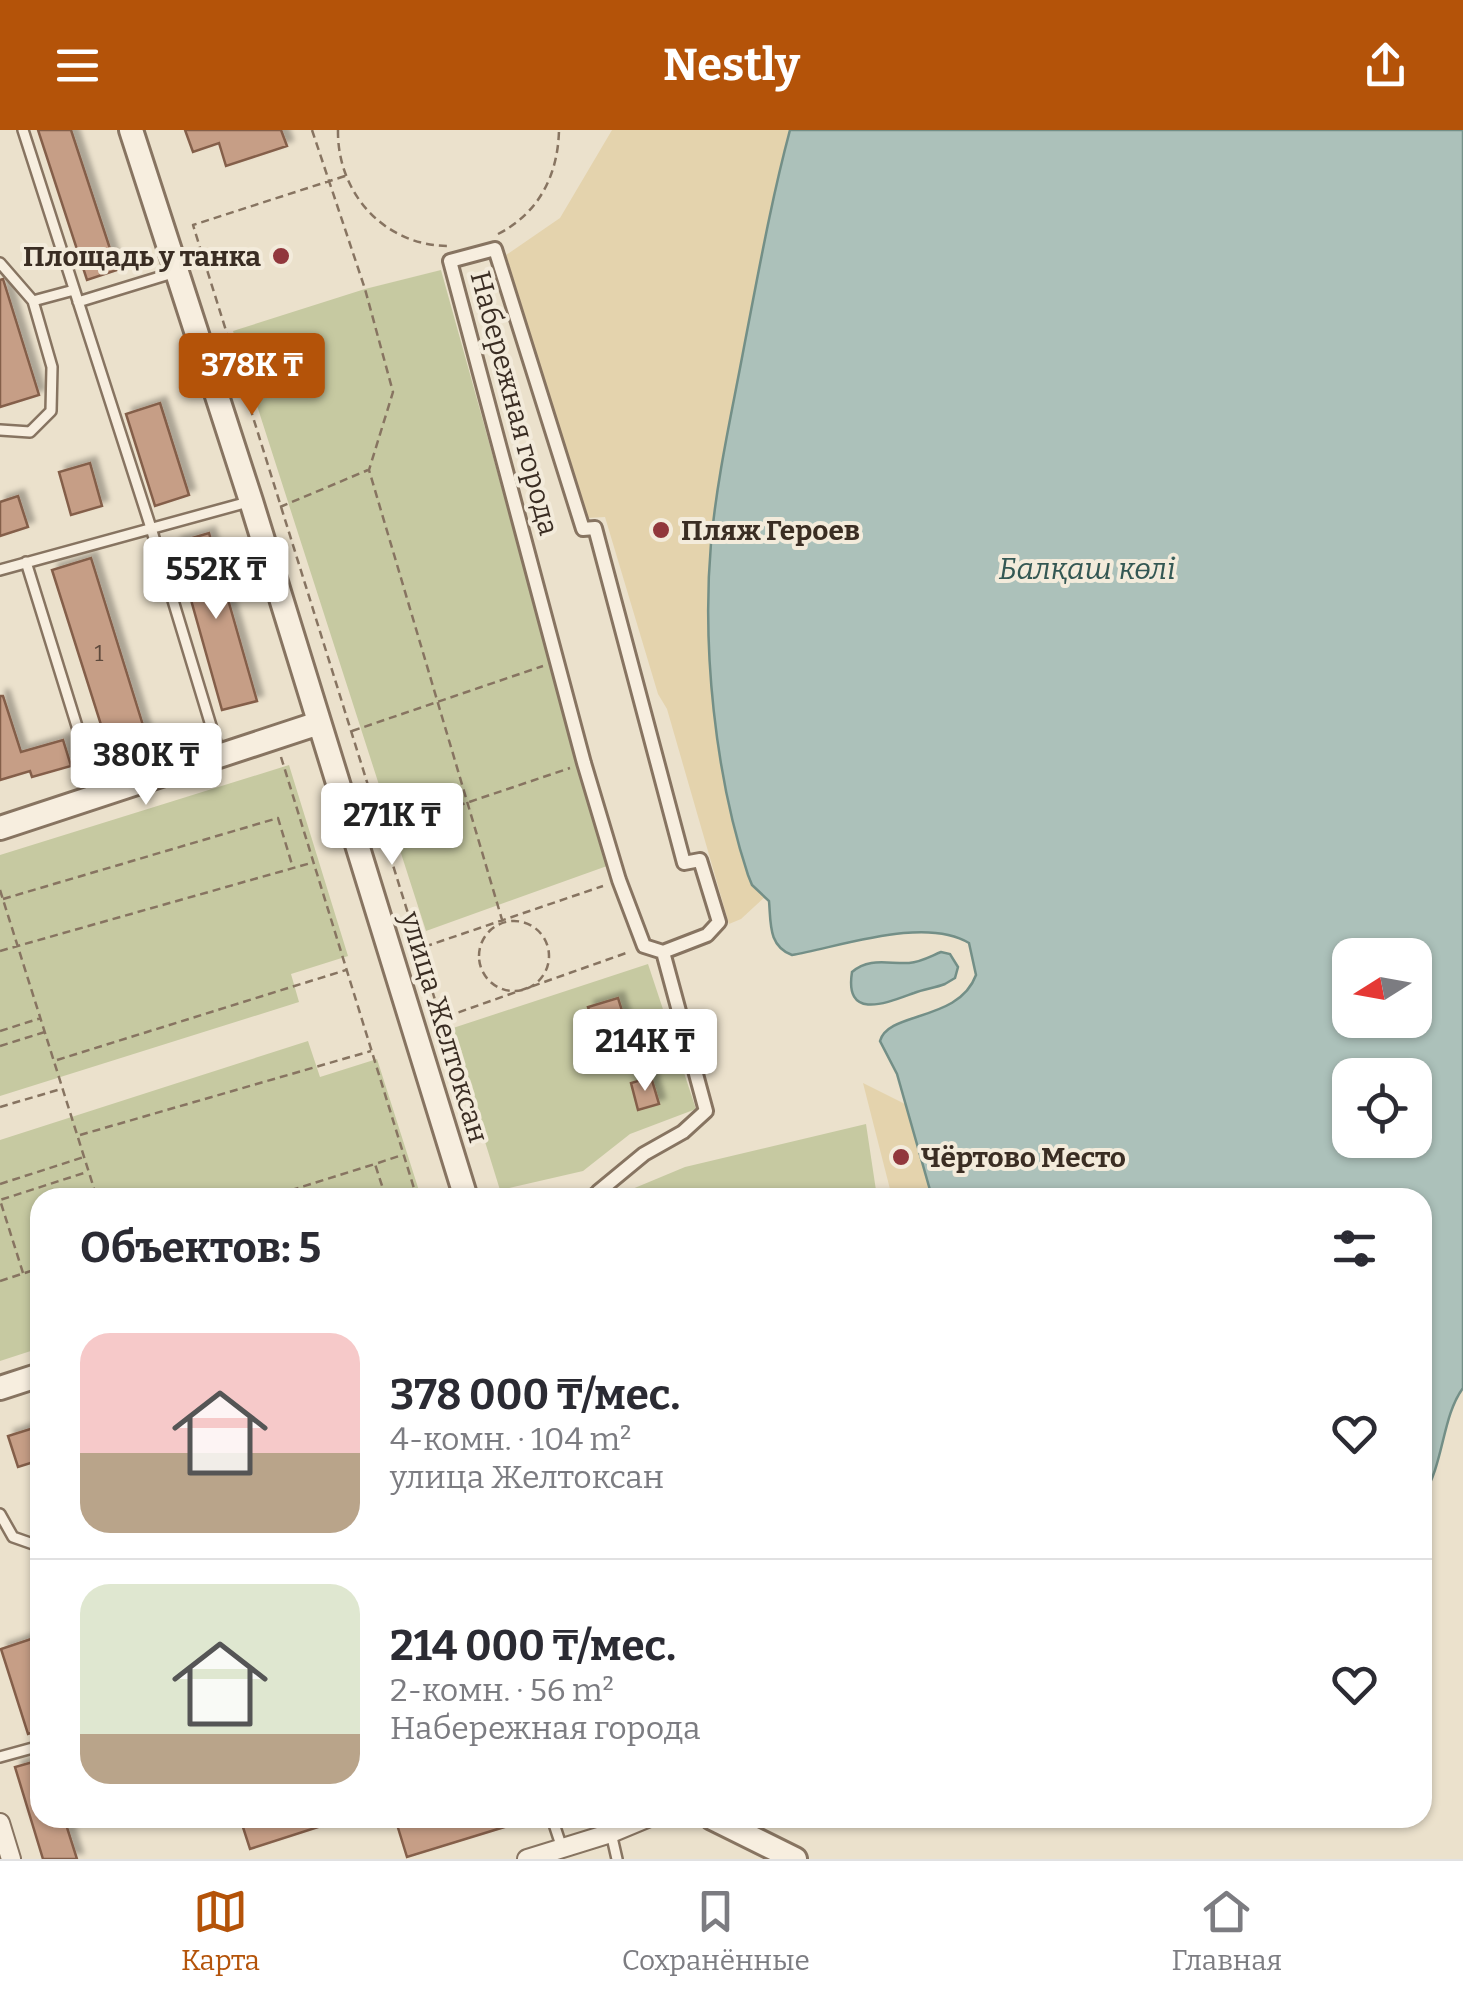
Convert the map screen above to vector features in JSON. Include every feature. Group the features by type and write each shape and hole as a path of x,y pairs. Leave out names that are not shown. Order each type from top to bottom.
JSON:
{"street":[{"name":"улица Желтоксан","path":"131,130 251,501 463,1188"},
{"name":"Набережная города","path":"644,946 619,880 584,764 450,262 495,248 583,529 595,528 684,863 700,860 719,922 707,935 663,952"},
{"path":"0,828 319,723"},
{"path":"603,1188 706,1112 663,952 644,946"},
{"path":"0,1388 30,1378"},
{"path":"527,1859 623,1828"},
{"path":"732,1828 795,1859"},
{"path":"2,1834 11,1859"}],"lane":[{"path":"23,130 220,757"},
{"path":"0,263 33,301 52,367 51,411 30,432 0,430"},
{"path":"78,302 176,272"},
{"path":"33,301 74,290"},
{"path":"0,570 251,501"},
{"path":"26,562 98,796"},
{"path":"0,1514 13,1537 30,1543"},
{"path":"0,1758 30,1749"},
{"path":"555,1828 562,1848"},
{"path":"612,1833 617,1859"}],"path":[{"path":"312,130 365,289 392,392 370,470 502,923"},
{"path":"338,130 345,176 363,206 389,229 420,243 455,246"},
{"path":"494,236 519,221 542,195 556,163 559,130"},
{"path":"345,176 193,225 440,1019"},
{"path":"280,507 370,470"},
{"path":"350,732 559,661"},
{"path":"276,738 414,1188"},
{"path":"381,831 584,764"},
{"path":"3,899 278,818 293,868"},
{"path":"0,951 314,862"},
{"path":"392,956 502,923 619,880"},
{"path":"0,890 95,1188"},
{"path":"502,923 530,924 548,945 546,972 526,990 498,988 480,968 482,941 502,923"},
{"path":"414,1028 644,946"},
{"path":"54,1062 347,970"},
{"path":"0,1031 40,1018"},
{"path":"0,1046 45,1032"},
{"path":"78,1136 372,1051"},
{"path":"0,1107 63,1088"},
{"path":"298,1188 404,1154"},
{"path":"0,1184 84,1157"},
{"path":"375,1164 383,1188"},
{"path":"38,1188 89,1172"},
{"path":"23,1274 0,1200 30,1191"},
{"path":"0,1281 30,1272"}],"green space":[{"path":"441,270 607,866 426,931 233,331 365,289"},
{"path":"289,765 348,956 291,974 299,1002 0,1096 0,855"},
{"path":"648,964 696,1109 630,1134 583,1171 499,1188 450,1029"},
{"path":"308,1041 320,1077 377,1059 418,1188 30,1188 30,1351 0,1361 0,1140"},
{"path":"866,1124 876,1188 635,1188 685,1167"}],"sand":[{"name":"Пляж Героев","path":"612,130 790,130 725,449 711,542 713,694 729,799 744,865 752,885 766,896 741,919 729,924 667,709 658,694 605,517 587,518 506,255 560,218"},
{"name":"Чёртово Место","path":"863,1083 907,1105 930,1188 890,1188"}],"water":[{"name":"Балқаш көлі","path":"790,130 1463,130 1463,1388 1451,1412 1432,1478 1432,1188 929,1188 897,1074 880,1041 896,1025 940,1009 967,990 976,975 969,943 951,935 906,933 792,955 775,940 769,901 752,885 737,836 714,711 709,583 721,469"},
{"path":"941,952 950,954 958,967 955,978 945,984 871,1005 855,998 852,972 858,967 913,962"}],"building":[{"path":"38,130 71,130 117,270 87,280"},
{"path":"185,130 281,130 287,146 226,166 219,143 193,152"},
{"path":"3,279 39,395 0,407 0,280"},
{"path":"160,403 189,495 155,506 126,414"},
{"path":"90,463 102,506 71,515 59,472"},
{"path":"18,496 28,527 0,536 0,502"},
{"path":"209,533 257,701 222,710 175,543"},
{"path":"91,558 146,735 108,747 52,570"},
{"path":"0,696 21,752 63,740 71,766 32,777 30,771 0,780"},
{"path":"618,998 633,1046 603,1056 588,1007"},
{"path":"651,1077 659,1104 638,1110 631,1083"},
{"path":"30,1429 30,1463 18,1467 8,1436"},
{"path":"30,1639 28,1734 1,1649"},
{"path":"30,1763 30,1816 15,1767"},
{"path":"34,1828 67,1828 77,1859 43,1859"},
{"path":"243,1828 315,1828 250,1849"},
{"path":"398,1828 501,1828 407,1857"}],"place":[{"name":"Площадь у танка","path":"281,256"},
{"name":"Пляж Героев","path":"661,530"},
{"name":"Чёртово Место","path":"901,1157"}]}
